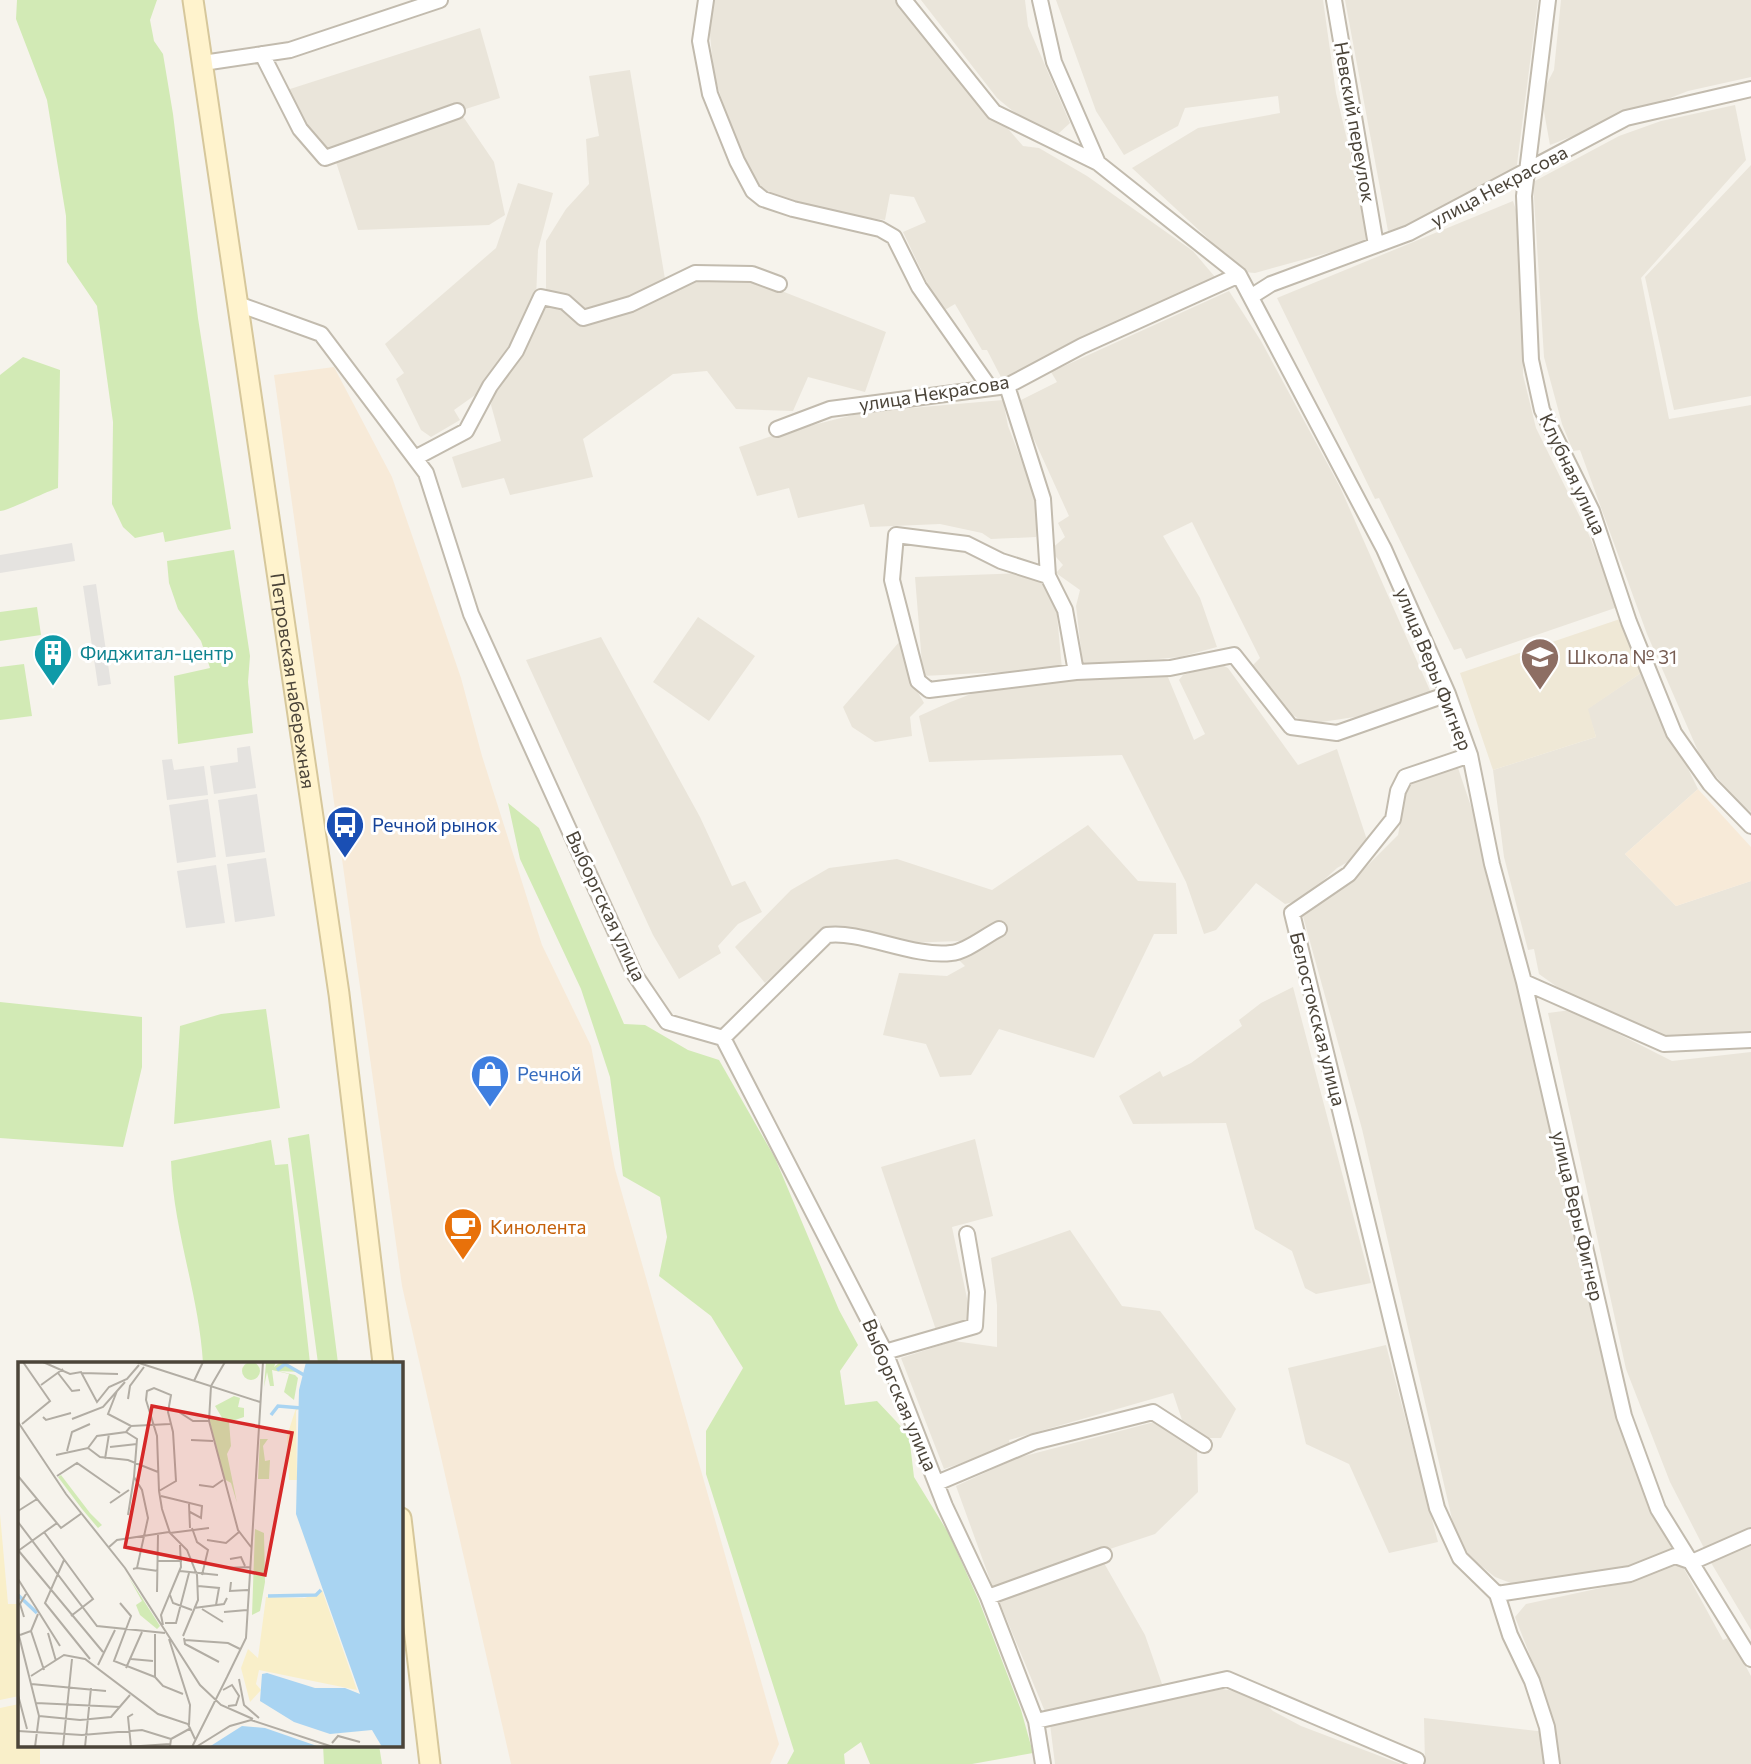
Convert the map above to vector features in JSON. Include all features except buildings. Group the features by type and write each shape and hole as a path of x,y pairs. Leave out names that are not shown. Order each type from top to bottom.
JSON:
{"main road":[{"name":"Петровская набережная","path":"193,0 339,994 383,1362"},
{"path":"402,1526 430,1764"}],"street":[{"path":"202,63 290,50 440,0"},
{"path":"706,0 700,41 710,94 737,161 753,191 763,199 783,206 880,229 894,237 919,287 990,388"},
{"name":"улица Веры Фигнер","path":"904,0 994,112 1098,163 1239,275 1384,549 1448,694 1470,755 1492,864 1524,982 1624,1416 1658,1509 1751,1659"},
{"path":"1040,0 1054,62 1098,163"},
{"name":"Невский переулок","path":"1334,0 1376,244"},
{"name":"Клубная улица","path":"1548,0 1525,174 1531,360 1542,410 1592,511 1629,622 1674,733 1710,784 1751,826"},
{"path":"262,54 300,129 325,158 457,111"},
{"name":"улица Некрасова","path":"1252,296 1271,284 1409,233 1525,174 1626,118 1751,89"},
{"path":"415,458 466,431 490,386 516,351 541,297 565,302 583,318 631,304 695,273 752,274 779,284"},
{"name":"улица Некрасова","path":"777,429 830,409 1007,386 1082,346 1239,275"},
{"name":"Выборгская улица","path":"238,304 321,334 426,473 471,614 635,975 667,1022 723,1038 885,1352 1037,1721 1043,1764"},
{"path":"1007,386 1044,499 1048,576 1065,610 1076,672"},
{"path":"1048,576 1001,561 967,544 896,535 892,580 918,681 929,690 1076,672 1170,668 1234,655 1291,727 1336,733 1448,694"},
{"name":"Белостокская улица","path":"1470,755 1405,777 1398,791 1393,819 1349,874 1292,913 1437,1508 1460,1558 1497,1594"},
{"path":"723,1038 827,935 841,933 880,945 951,954 999,929"},
{"path":"1524,982 1664,1044 1751,1041"},
{"path":"885,1352 975,1326 977,1292 967,1234"},
{"path":"937,1483 1034,1442 1153,1412 1204,1445"},
{"path":"1552,1764 1548,1727 1532,1681 1510,1636 1497,1594 1619,1576 1675,1556 1692,1562 1751,1536"},
{"path":"988,1597 1104,1555"},
{"path":"1037,1721 1227,1679 1417,1760"}],"shaded area":[{"path":"712,0 896,0 1023,146 1039,148 1087,176 1193,251 1215,277 1188,295 1141,310 1071,343 1003,381 987,350 982,350 955,304 943,311 933,295 903,232 926,222 914,197 890,194 885,220 802,209 755,187 732,134 714,74 708,16"},
{"path":"921,0 1025,0 1028,26 1070,123 1058,134 1025,121 997,98"},
{"path":"1056,0 1323,0 1336,93 1371,241 1255,273 1244,272 1132,168 1198,128 1280,113 1278,96 1185,108 1178,126 1124,155 1096,111"},
{"path":"1345,0 1538,0 1516,172 1440,215 1388,231"},
{"path":"1561,0 1751,0 1751,77 1688,91 1550,145 1541,95 1554,70"},
{"path":"480,28 500,98 322,155 308,148 287,90"},
{"path":"630,70 665,279 723,271 886,332 865,392 808,377 793,411 736,409 707,371 673,374 583,439 593,477 510,495 504,478 462,488 452,457 501,441 491,405 494,385 521,356 536,319 546,290 546,241 566,209 589,184 586,139 599,136 589,76"},
{"path":"1735,105 1746,160 1641,278 1669,419 1751,405 1751,812 1735,799 1701,758 1647,634 1580,450 1573,451 1562,424 1544,357 1533,182 1619,136 1661,121"},
{"path":"462,115 494,162 505,215 489,225 358,230 335,159"},
{"path":"1751,165 1751,396 1674,410 1645,277"},
{"path":"518,183 553,193 538,250 536,299 505,359 484,380 478,393 454,410 460,420 431,437 421,430 396,379 404,373 385,344 496,248"},
{"path":"1513,201 1522,228 1523,375 1536,428 1589,535 1618,607 1466,659 1461,648 1454,650 1379,498 1375,499 1277,298"},
{"path":"1229,291 1261,341 1340,487 1432,695 1375,714 1308,724 1287,712 1251,667 1260,658 1192,522 1163,536 1200,598 1217,647 1180,657 1083,666 1076,606 1080,590 1056,573 1063,565 1050,550 1065,537 1058,523 1069,516 1017,402 1057,382 1051,372"},
{"name":"Речной","path":"334,367 392,477 461,678 482,756 542,945 591,1046 615,1169 779,1744 770,1764 511,1764 402,1286 274,375"},
{"path":"1003,400 1008,426 1039,506 1036,537 991,539 982,533 940,524 870,527 864,504 798,518 789,488 757,496 739,447 781,433 865,412"},
{"path":"72,543 75,561 0,573 0,555"},
{"path":"1027,573 1055,593 1062,669 923,676 915,577"},
{"path":"96,584 111,684 98,686 83,586"},
{"path":"698,617 755,656 709,721 653,682"},
{"name":"Школа № 31","path":"1620,619 1641,673 1588,709 1596,737 1493,770 1460,673"},
{"path":"601,637 700,817 732,886 745,881 762,912 738,924 718,946 721,953 679,979 653,935 526,660"},
{"path":"900,641 911,680 924,703 910,717 912,736 875,742 852,727 843,707"},
{"path":"1220,664 1228,668 1298,765 1337,749 1368,843 1364,853 1337,868 1302,900 1285,904 1256,883 1216,930 1204,934 1186,882 1122,755 929,762 919,716 981,690 1165,670 1194,740 1205,734 1179,680 1183,675"},
{"path":"1641,673 1698,789 1625,854 1676,906 1751,881 1751,1031 1668,1037 1560,989 1539,974 1534,949 1528,950 1504,857 1493,770 1596,737 1587,709"},
{"path":"250,746 256,788 214,794 210,766 238,762 237,748"},
{"path":"172,759 174,770 204,766 208,795 167,800 162,760"},
{"path":"1458,768 1481,836 1562,1170 1594,1324 1648,1507 1673,1549 1661,1559 1587,1577 1521,1587 1495,1577 1470,1557 1455,1532 1362,1129 1302,913 1354,879 1398,835 1408,783"},
{"path":"1698,789 1751,847 1751,881 1676,906 1625,854"},
{"path":"257,794 265,852 226,857 218,800"},
{"path":"208,799 216,857 177,863 169,805"},
{"path":"1088,825 1138,881 1176,883 1177,934 1154,934 1094,1058 999,1029 971,1075 940,1077 926,1044 883,1035 899,973 947,976 965,966 956,957 961,941 903,943 837,927 821,932 765,983 735,947 791,890 829,868 897,859 992,890"},
{"path":"266,858 275,916 235,922 227,864"},
{"path":"216,865 225,923 186,928 177,871"},
{"path":"1293,987 1371,1283 1316,1294 1305,1288 1292,1251 1255,1229 1226,1123 1133,1124 1119,1096 1160,1071 1163,1077 1191,1063 1242,1026 1239,1020 1261,1003"},
{"path":"1571,1010 1672,1061 1751,1052 1751,1529 1704,1548 1670,1482 1626,1369 1548,1013"},
{"path":"975,1139 993,1216 952,1227 972,1322 936,1330 881,1167"},
{"path":"1070,1230 1122,1306 1160,1311 1236,1409 1221,1438 1199,1438 1182,1420 1173,1393 1009,1440 1010,1447 944,1469 901,1358 954,1341 997,1347 997,1305 991,1258"},
{"path":"1386,1345 1438,1542 1389,1553 1349,1464 1306,1444 1288,1368"},
{"path":"1158,1421 1197,1447 1198,1492 1155,1534 993,1588 956,1486 1017,1458"},
{"path":"1751,1542 1751,1630 1710,1561"},
{"path":"1673,1562 1682,1565 1723,1640 1730,1637 1751,1676 1751,1764 1557,1764 1545,1694 1515,1617 1526,1604 1624,1583"},
{"path":"1104,1563 1145,1635 1162,1684 1046,1714 999,1601"},
{"path":"1223,1689 1256,1695 1273,1711 1301,1726 1401,1764 1055,1764 1050,1724"},
{"path":"1424,1718 1546,1732 1547,1764 1425,1764"}],"green space":[{"path":"17,0 157,0 150,20 154,41 163,54 173,114 198,318 231,529 165,542 163,532 135,538 123,527 112,504 113,422 97,306 67,262 66,216 47,100 16,19"},
{"path":"23,357 60,370 58,488 0,511 0,375"},
{"path":"234,550 250,656 248,682 253,733 178,744 174,676 210,668 201,641 178,609 169,583 167,561"},
{"path":"37,607 41,635 0,641 0,612"},
{"path":"24,664 32,716 0,720 0,667"},
{"path":"508,803 539,828 624,1024 645,1025 688,1050 719,1060 775,1158 839,1310 858,1345 840,1371 845,1405 877,1401 909,1435 914,1477 949,1534 979,1601 1021,1710 1033,1753 972,1764 870,1764 861,1742 844,1754 845,1764 787,1764 794,1751 706,1474 706,1431 743,1368 711,1316 659,1276 667,1237 660,1197 623,1176 610,1077 581,989 520,859"},
{"path":"0,1002 142,1017 142,1067 123,1147 0,1138"},
{"path":"266,1009 280,1108 174,1124 180,1026 221,1014"},
{"path":"309,1134 338,1362 318,1362 288,1138"},
{"path":"271,1140 275,1165 288,1164 310,1362 203,1362 197,1312 176,1212 171,1161"},
{"path":"323,1746 379,1746 382,1764 324,1764"}],"sand":[{"path":"0,1514 8,1604 18,1604 18,1696 0,1700"},
{"path":"18,1704 18,1746 40,1746 40,1764 0,1764 0,1708"}],"place":[{"name":"Фиджитал-центр","path":"53,687"},
{"name":"Школа № 31","path":"1540,691"},
{"name":"Речной рынок","path":"345,859"},
{"name":"Речной","path":"490,1108"},
{"name":"Кинолента","path":"463,1261"}]}
